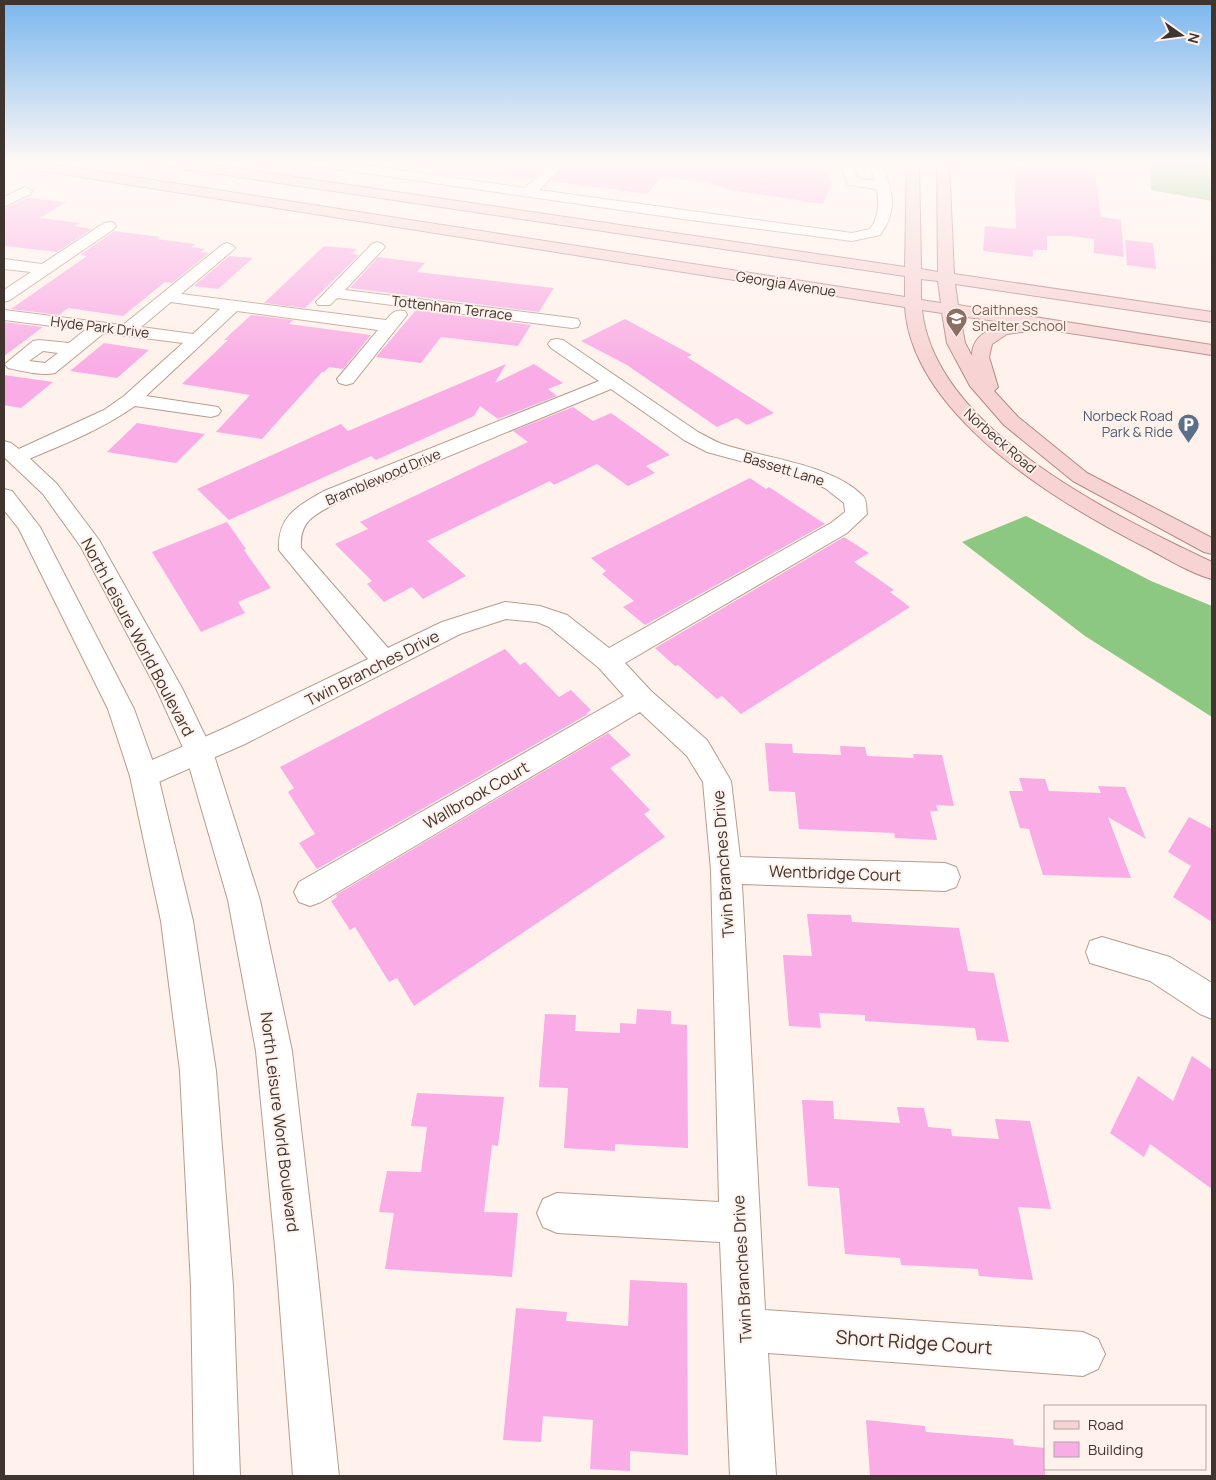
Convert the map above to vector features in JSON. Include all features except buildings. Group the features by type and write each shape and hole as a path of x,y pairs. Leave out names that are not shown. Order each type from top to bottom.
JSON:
{"main road":[{"name":"Georgia Avenue","path":"440,230 1212,350"},
{"name":"Georgia Avenue","path":"623,230 1212,317"},
{"name":"Norbeck Road","path":"912,230 912,273 916,329 942,385 967,414 1014,457 1060,489 1140,537 1212,571"},
{"name":"Norbeck Road","path":"945,230 946,278 956,343 979,386 1011,421 1080,476 1212,547"},
{"path":"992,401 980,355 981,346 987,339 1014,327 1048,324"}],"street":[{"path":"4,297 103,230"},
{"path":"801,230 852,237 876,230"},
{"path":"310,316 377,247"},
{"path":"126,331 227,248"},
{"path":"4,264 45,269"},
{"name":"Tottenham Terrace","path":"332,293 572,322"},
{"name":"Tottenham Terrace","path":"167,297 390,326"},
{"path":"346,379 409,303"},
{"path":"11,452 86,427 111,414 130,400 233,306"},
{"name":"Hyde Park Drive","path":"4,315 195,340"},
{"path":"72,349 100,327"},
{"name":"Bassett Lane","path":"557,344 691,436 714,448 799,471 832,484 855,500 856,514 839,528 608,661"},
{"name":"Bramblewood Drive","path":"386,662 290,550 288,538 296,517 332,496 612,382"},
{"path":"130,400 211,411"},
{"name":"North Leisure World Boulevard","path":"11,452 50,489 90,544 170,688 199,752 244,900 274,1051 296,1257 316,1476"},
{"path":"4,496 29,527 121,709 144,776 177,920 198,1071 212,1286 217,1476"},
{"name":"Twin Branches Drive","path":"144,776 199,752 386,662 451,628 506,610 540,614 558,621 608,661 642,698 697,748 717,781 726,870 739,1223 753,1476"},
{"name":"Wallbrook Court","path":"310,892 642,698"},
{"name":"Wentbridge Court","path":"726,870 945,877"},
{"path":"1102,952 1158,968 1212,1002"},
{"path":"557,1213 739,1223"},
{"name":"Short Ridge Court","path":"745,1330 1083,1354"}],"green space":[{"path":"1026,516 1151,581 1212,606 1212,717 1085,636 962,542"}],"place":[{"name":"Caithness Shelter School","path":"956,337"},
{"name":"Norbeck Road Park & Ride","path":"1189,443"}]}
